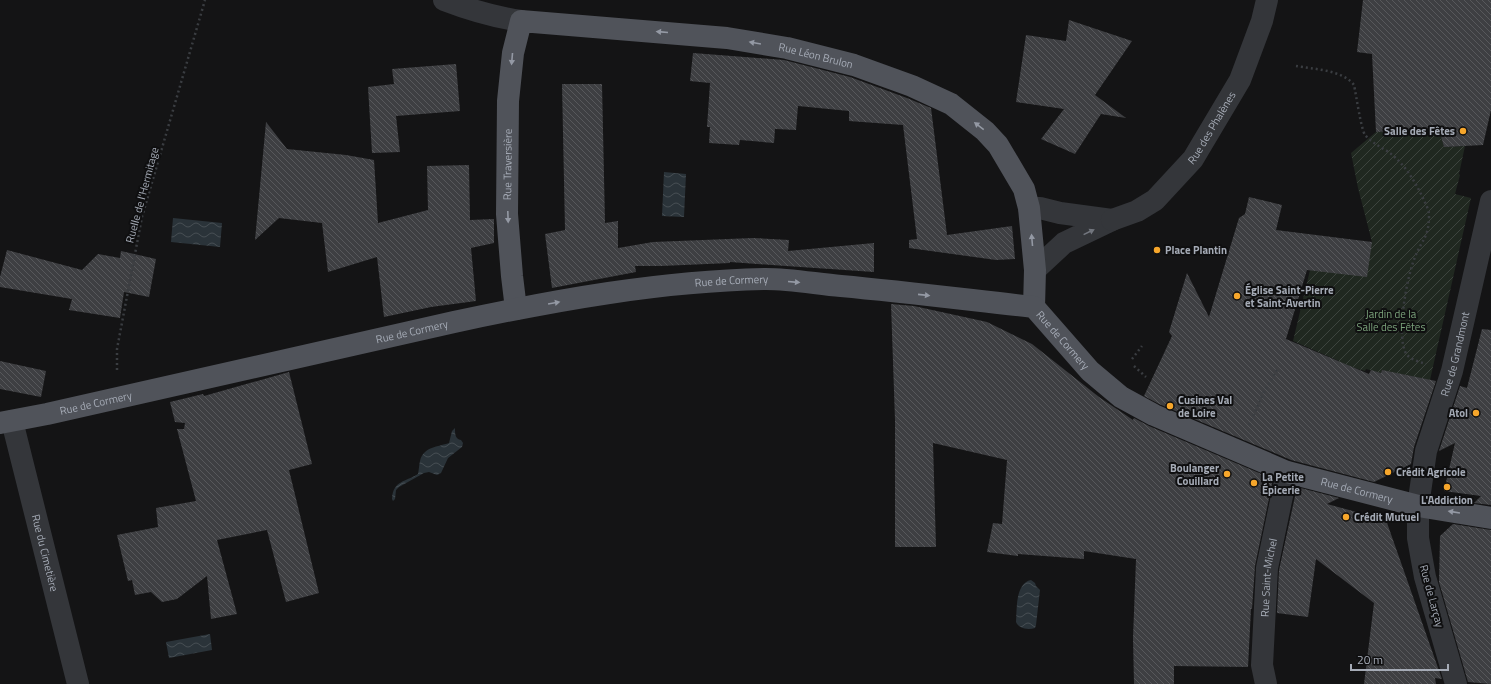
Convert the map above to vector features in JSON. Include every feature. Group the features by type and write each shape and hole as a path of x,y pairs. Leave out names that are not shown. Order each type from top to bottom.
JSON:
{"main road":[{"name":"Rue Léon Brulon","path":"521,21 727,38 787,48 854,65 912,86 951,104 985,131 998,146 1024,189 1030,208 1035,270 1034,307"},
{"name":"Rue Traversière","path":"516,309 507,214 508,101 513,52 521,21"},
{"name":"Rue de Cormery","path":"6,422 516,309 597,295 685,283 768,279 1034,307 1090,371 1121,397 1154,415 1286,472 1418,506 1491,518"}],"street":[{"name":"Rue Léon Brulon","path":"444,0 476,12 521,21"},
{"name":"Rue des Phalènes","path":"1035,270 1064,243 1112,220 1137,211 1155,200 1193,159 1240,80 1262,21 1267,0"},
{"name":"Rue de Grandmont","path":"1418,506 1426,451 1452,371 1491,201"},
{"name":"Rue des Phalènes","path":"1030,208 1040,208 1066,214 1112,220"},
{"name":"Rue du Cimetière","path":"6,422 78,684"},
{"name":"Rue Saint-Michel","path":"1266,684 1262,665 1267,568 1286,472"},
{"name":"Rue de Larçay","path":"1418,506 1418,538 1425,577 1456,684"}],"path":[{"name":"Ruelle de l'Hermitage","path":"117,398 117,349 142,217 205,0"},
{"path":"1296,66 1342,75 1350,79 1354,85 1364,134 1401,162 1413,178 1429,212 1428,229 1415,257 1401,325 1403,348 1408,356 1417,362"},
{"path":"1132,359 1142,346"},
{"path":"1134,366 1144,375"},
{"path":"1246,431 1264,392 1277,370"}],"green space":[{"name":"Jardin de la Salle des Fêtes","path":"1439,129 1444,147 1465,146 1455,194 1471,198 1430,380 1400,375 1382,370 1381,373 1366,369 1365,371 1338,363 1339,361 1293,341 1310,270 1372,242 1358,188 1351,153 1376,132"}],"water":[{"path":"664,172 686,174 684,217 662,216"},
{"path":"173,218 222,223 220,247 171,242"},
{"path":"455,428 456,437 463,443 462,447 448,458 441,473 437,475 429,472 424,473 399,487 396,490 395,499 393,501 392,499 395,488 401,482 418,474 420,461 425,452 432,448 449,443 452,431"},
{"path":"1031,580 1040,590 1035,628 1027,629 1021,628 1016,622 1017,604 1019,591 1026,582"},
{"path":"210,634 212,650 169,658 166,642"}],"building":[{"path":"1363,0 1491,0 1491,110 1483,145 1444,147 1439,129 1376,132 1372,54 1357,52"},
{"path":"1069,20 1132,41 1095,95 1126,118 1101,114 1075,154 1041,139 1064,109 1016,102 1026,35 1066,41"},
{"path":"693,53 784,60 850,77 931,108 947,235 1012,226 1015,259 996,260 909,248 909,240 917,239 903,125 849,121 849,111 798,106 796,130 775,129 774,143 740,140 739,145 709,143 710,127 707,127 710,83 690,81"},
{"path":"456,64 460,111 396,116 400,152 372,153 368,87 394,84 392,69"},
{"path":"562,84 602,84 605,223 618,221 618,248 653,242 753,238 789,240 788,251 874,243 874,272 730,262 635,266 636,272 552,288 545,234 565,230"},
{"path":"266,122 287,149 346,155 374,160 378,223 428,210 427,166 469,165 470,220 494,219 494,243 471,248 476,301 431,307 384,317 377,257 328,272 322,223 279,218 255,240"},
{"path":"1249,197 1282,205 1276,230 1372,242 1367,277 1307,270 1286,339 1369,374 1371,370 1381,373 1382,370 1436,381 1414,447 1411,464 1374,482 1291,460 1159,404 1144,396 1172,336 1169,332 1187,273 1209,317 1239,218 1245,214"},
{"path":"7,250 82,270 98,254 120,258 121,251 156,259 149,297 124,292 120,318 69,310 72,299 0,287 0,277"},
{"path":"891,304 914,306 987,322 1032,344 1099,397 1133,420 1134,418 1149,426 1273,479 1255,566 1248,667 1174,666 1174,684 1134,684 1133,638 1136,559 1084,551 1084,559 1018,554 1018,556 987,552 993,523 1002,524 1007,460 933,443 936,547 895,547 895,420"},
{"path":"1482,329 1491,330 1491,505 1474,503 1481,496 1444,491 1455,443 1439,451 1460,386 1467,388"},
{"path":"0,361 46,371 41,397 0,389"},
{"path":"289,372 312,464 289,470 319,593 286,602 267,530 217,540 237,614 211,619 207,576 177,599 162,602 151,592 135,595 132,580 128,581 117,535 158,527 156,508 196,501 177,429 184,429 185,423 175,422 170,402 203,394 204,396"},
{"path":"1297,487 1339,498 1327,504 1386,520 1442,679 1435,678 1436,684 1364,684 1374,603 1316,559 1308,617 1277,613 1279,570"},
{"path":"1453,524 1491,530 1491,684 1468,682 1439,582 1440,536"}],"place":[{"name":"Salle des Fêtes","path":"1463,131"},
{"name":"Place Plantin","path":"1157,250"},
{"name":"Église Saint-Pierre et Saint-Avertin","path":"1237,296"},
{"name":"Cusines Val de Loire","path":"1170,406"},
{"name":"Atol","path":"1476,413"},
{"name":"Crédit Agricole","path":"1388,472"},
{"name":"Boulanger Couillard","path":"1227,474"},
{"name":"La Petite Épicerie","path":"1254,483"},
{"name":"L'Addiction","path":"1447,487"},
{"name":"Crédit Mutuel","path":"1346,517"}]}
